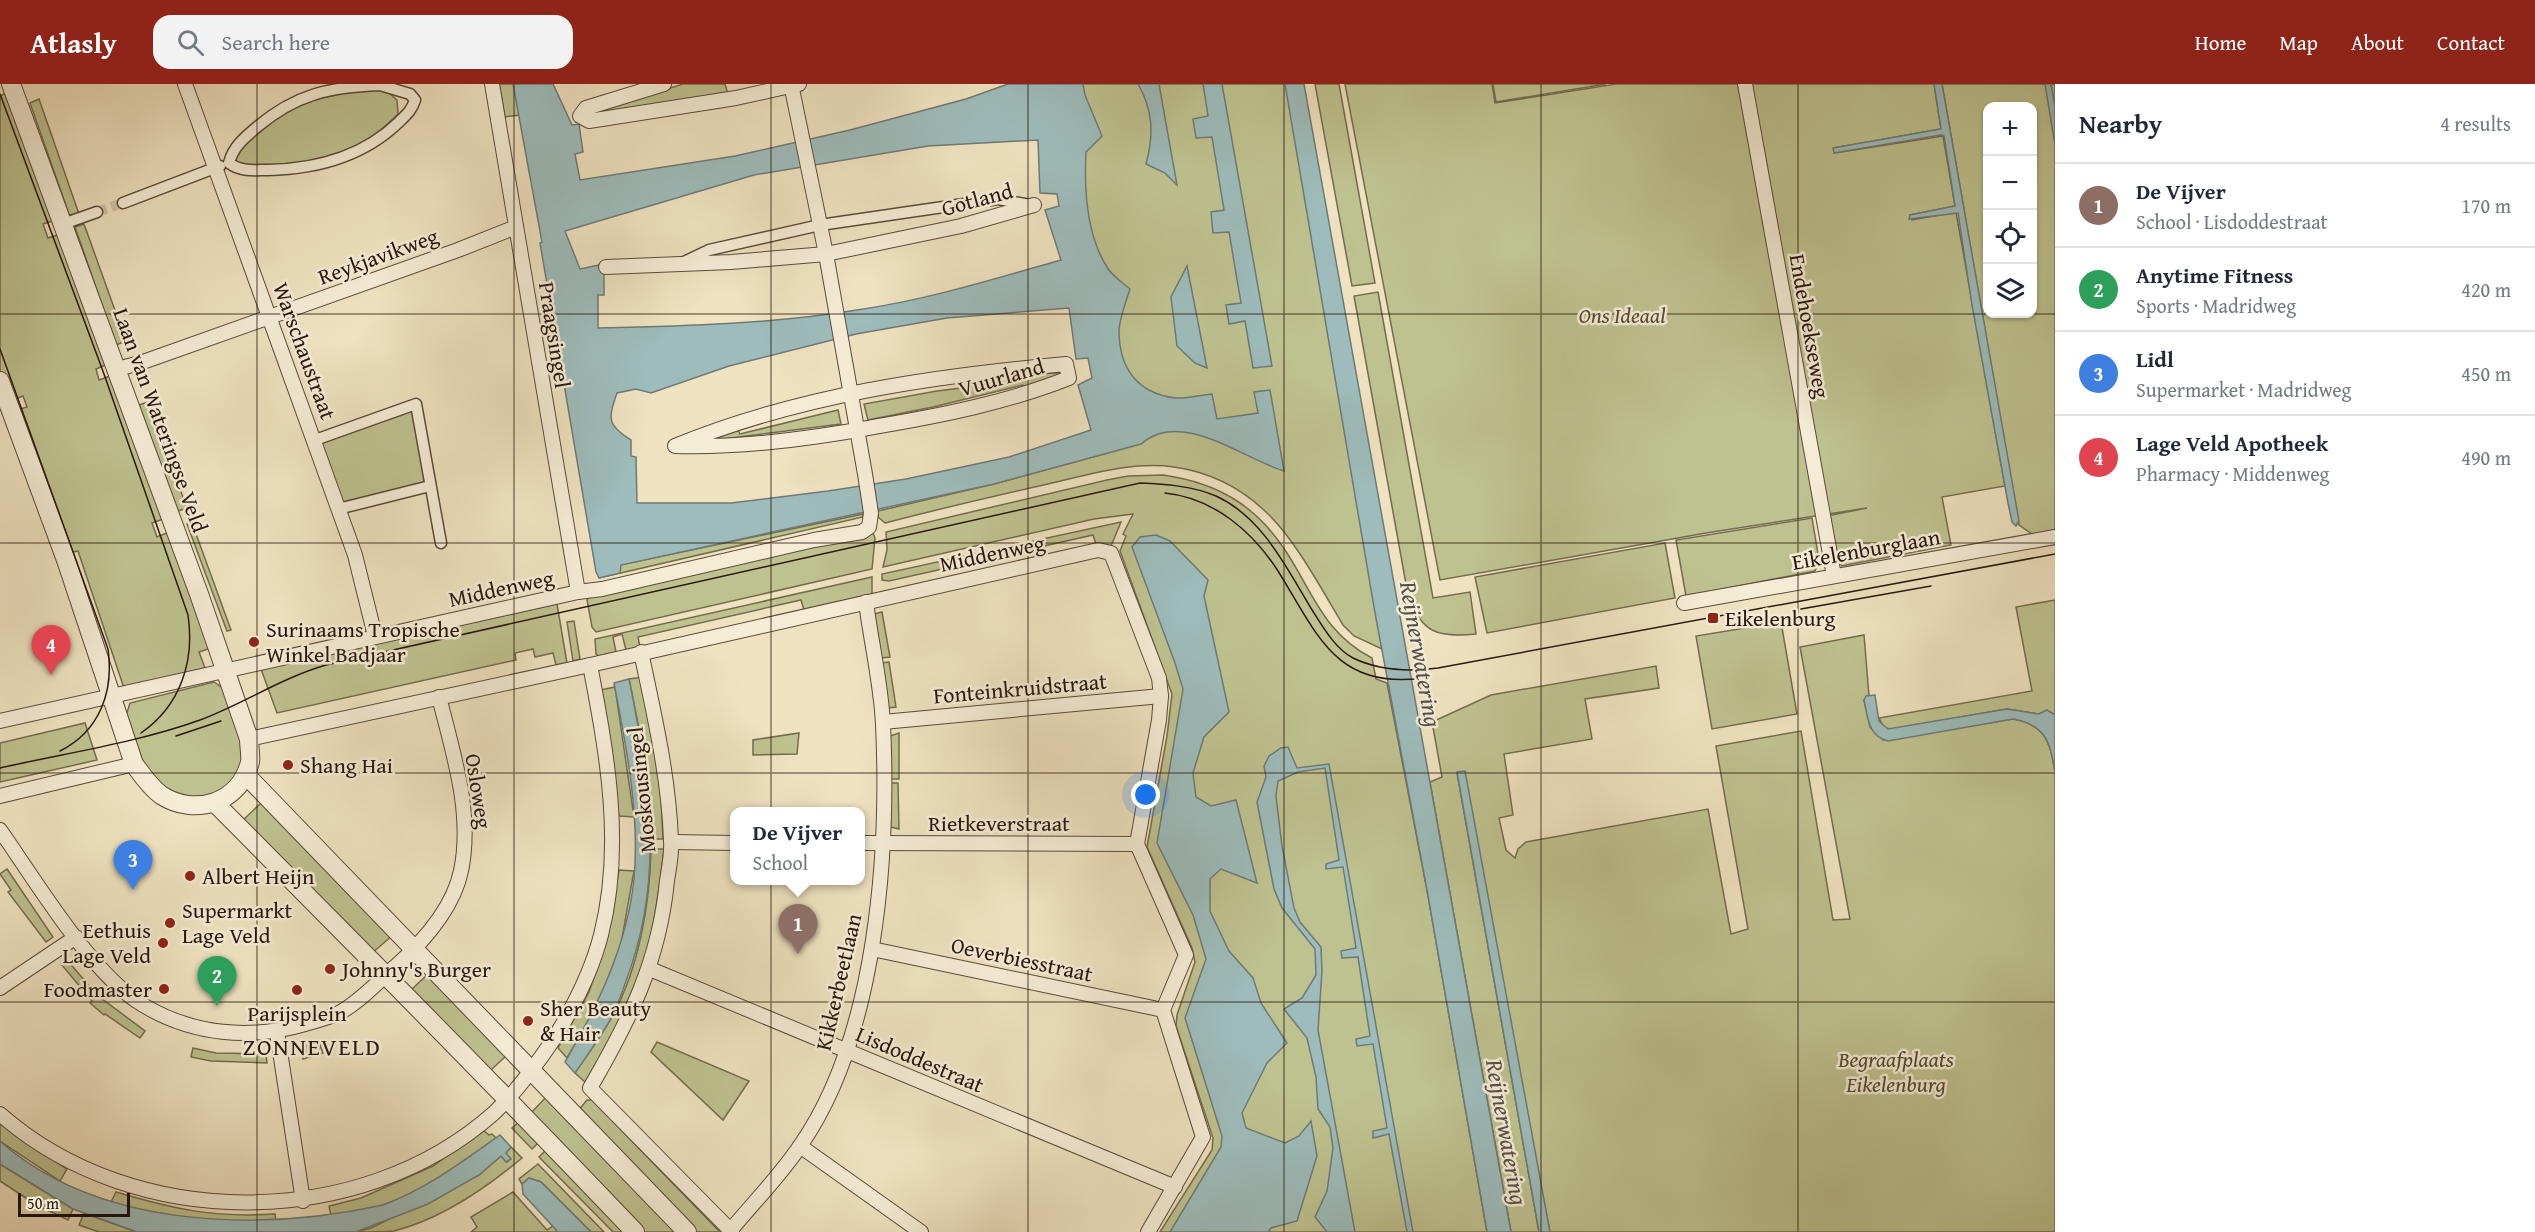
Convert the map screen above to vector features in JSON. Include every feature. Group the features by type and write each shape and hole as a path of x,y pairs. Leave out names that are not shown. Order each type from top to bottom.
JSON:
{"street":[{"name":"Laan van Wateringse Veld","path":"11,84 117,369 249,739 250,759 246,775"},
{"name":"Warschaustraat","path":"185,84 223,166 271,316 357,562 375,636"},
{"path":"123,203 223,166 238,170 297,170 333,161 371,144 394,127 413,108 415,100 410,94 380,84 341,86 309,95 277,110 244,138 232,151 223,166"},
{"name":"Praagsingel","path":"492,84 578,592"},
{"path":"664,84 586,108 580,116 589,121 736,98 794,85 857,430"},
{"name":"Endehoekseweg","path":"1745,84 1834,576"},
{"name":"Gotland","path":"681,264 709,250 820,225 998,200 1034,205"},
{"name":"Gotland","path":"606,267 825,255 961,226 1034,205"},
{"path":"63,224 97,212"},
{"name":"Reykjavikweg","path":"117,369 140,363 375,280 516,227"},
{"name":"Vuurland","path":"1066,364 1069,378 1032,393 951,414 779,443 719,448 675,446 718,428 782,409 850,394 951,376 1066,364"},
{"path":"0,381 5,410 66,560 134,764 146,781 161,795 181,804 200,806 215,803 233,791 246,775 687,1232"},
{"path":"315,440 416,404 441,543"},
{"name":"Middenweg","path":"0,721 375,636 578,592 602,590 814,540 862,532 870,520 857,430"},
{"path":"338,509 430,486"},
{"name":"Eikelenburglaan","path":"1684,603 2055,537"},
{"name":"Middenweg","path":"249,739 590,665 1098,549 1111,554 1159,678 1161,696"},
{"name":"Kikkerbeetlaan","path":"731,1231 800,1146 821,1110 847,1051 872,949 884,843 883,722 866,602"},
{"name":"Moskousingel","path":"641,652 664,762 672,842 664,912 650,969 625,1027 590,1088 731,1231"},
{"name":"Moskousingel","path":"531,1072 569,1014 585,978 601,936 610,887 614,844 609,776 590,665"},
{"path":"1148,1232 1203,1137 1163,1010 1186,955 1137,844 1161,696"},
{"name":"Fonteinkruidstraat","path":"883,722 1161,696"},
{"name":"Osloweg","path":"414,951 426,937 453,895 461,873 466,845 460,789 439,697"},
{"path":"0,796 134,764"},
{"path":"215,803 507,1097 635,1232"},
{"path":"0,830 76,937 117,987 165,1018 195,1028 224,1033 277,1032 339,1013 354,1003 414,951"},
{"path":"672,842 730,843"},
{"name":"Rietkeverstraat","path":"865,843 1137,844"},
{"path":"0,988 76,937"},
{"name":"Oeverbiesstraat","path":"872,949 1163,1010"},
{"name":"Lisdoddestraat","path":"650,969 1175,1188"},
{"path":"277,1032 303,1202"},
{"path":"0,1114 27,1136 70,1164 146,1193 196,1204 250,1208 303,1202 358,1191 403,1173 448,1148 494,1113 531,1072"},
{"path":"800,1146 921,1232"}],"green space":[{"path":"499,84 515,84 520,115 505,117"},
{"path":"683,84 725,84 728,94 590,116 589,113"},
{"path":"1059,84 1289,84 1382,649 1354,636 1343,625 1298,550 1266,512 1235,488 1187,469 1158,466 1126,467 885,523 878,517 878,511 994,484 1122,449"},
{"path":"1315,84 1339,84 1375,283 1352,286"},
{"name":"Ons Ideaal","path":"1345,84 1492,84 1495,103 1616,84 1934,84 1941,129 1834,148 1834,153 1943,136 1955,206 1910,215 1912,220 1956,212 2005,486 1942,497 1951,545 1842,566 1835,558 1827,516 1867,508 1706,533 1440,580"},
{"path":"1493,84 1606,84 1496,102"},
{"path":"1942,84 2055,84 2055,530 2032,534 2019,525"},
{"path":"376,89 389,93 397,100 398,114 381,130 345,152 286,165 242,167 235,162 240,149 246,143 285,113 312,101 342,93"},
{"path":"6,93 55,220 43,224 48,238 61,234 108,364 96,369 99,380 110,376 163,519 152,523 157,537 169,532 211,648 199,652 205,668 124,688 78,551 69,553 17,410 27,407 23,396 10,401 0,373 0,96"},
{"path":"39,99 79,214 70,217 30,103"},
{"path":"84,224 126,341 116,345 75,227"},
{"path":"1378,292 1433,598 1470,592 1476,634 1451,635 1433,630 1419,618 1408,595 1354,296"},
{"path":"1025,374 1061,374 1026,388 1023,385 868,420 864,404 937,391 1025,380"},
{"path":"148,402 187,508 178,511 139,405"},
{"path":"416,404 430,486 338,509 315,440"},
{"path":"838,410 841,424 716,440 712,437 738,430 740,434"},
{"path":"1163,475 1201,484 1234,499 1249,509 1275,536 1332,625 1356,648 1372,658 1376,679 1387,683 1427,890 1487,1232 1160,1232 1212,1150 1213,1138 1176,1026 1177,1015 1195,962 1192,948 1147,847 1167,736 1172,694 1120,551 1126,536 1123,534 1133,514 1094,519 883,567 887,550 886,532 1107,480 1128,476"},
{"path":"863,514 863,517 599,578 620,573 620,565"},
{"path":"1812,518 1819,560 1815,571 1686,596 1676,540"},
{"path":"1121,522 1111,546 1096,544 1093,535 889,581 882,580 882,574"},
{"path":"192,523 231,630 227,631 187,524"},
{"path":"873,533 875,538 872,569 596,632 592,627 587,600 589,597 815,545 867,537"},
{"path":"1665,543 1675,598 1487,633 1475,577"},
{"path":"872,577 872,595 804,610 801,600 638,637 640,647 626,650 622,634 613,637 616,652 599,656 596,654 595,639"},
{"path":"2055,600 2055,715 2047,710 2039,714 2007,709 1892,729 1884,728 1879,718 2032,691 2016,607"},
{"path":"557,604 567,663 556,665 553,653 535,657 533,649 515,653 516,660 277,713 261,669"},
{"path":"882,612 890,657 881,658 874,614"},
{"path":"574,621 580,659 573,661 567,622"},
{"path":"1781,622 1797,714 1712,729 1696,636"},
{"name":"Begraafplaats Eikelenburg","path":"1864,635 1869,696 1864,700 1870,727 1883,740 2013,719 2039,730 2051,752 2055,772 2055,1232 1550,1232 1457,773 1539,1232 1511,1232 1430,782 1442,777 1432,722 1491,695 1656,666 1659,688 1585,699 1592,739 1504,754 1513,815 1499,818 1506,850 1515,858 1518,849 1526,842 1708,809 1731,934 1748,929 1716,746 1801,731 1833,920 1850,919 1800,647"},
{"path":"889,662 896,707 888,708 881,663"},
{"path":"643,677 659,753 663,839 651,839 647,779 629,679"},
{"path":"214,682 227,691 244,749 236,777 221,794 195,801 160,789 136,751 126,716 130,703"},
{"path":"615,687 634,817 619,816 600,690"},
{"path":"85,723 97,760 0,782 0,743"},
{"path":"799,733 797,754 753,755 753,740"},
{"path":"899,733 899,779 891,779 890,736"},
{"path":"890,783 898,783 899,829 890,827"},
{"path":"263,801 393,935 372,953 241,822"},
{"path":"651,849 664,849 657,904 640,976 624,1016 585,1082 575,1073 613,1015 636,956 645,913"},
{"path":"7,869 53,937 46,942 8,892 11,890 0,874"},
{"path":"619,870 634,871 621,944 598,1004 567,1058 558,1048 589,992 607,939"},
{"path":"67,960 97,995 145,1031 140,1038 104,1015 90,1003 92,1001 61,964"},
{"path":"429,973 508,1054 490,1071 410,991"},
{"path":"319,1042 323,1053 303,1059 301,1048"},
{"path":"657,1042 749,1081 723,1120 651,1052"},
{"path":"193,1048 216,1053 266,1054 267,1063 211,1061 191,1057"},
{"path":"548,1095 679,1232 642,1232 530,1114"},
{"path":"587,1100 592,1100 720,1232 692,1232 577,1112"},
{"path":"520,1121 539,1142 532,1149 512,1128"},
{"path":"0,1122 16,1136 67,1169 60,1181 0,1141"},
{"path":"483,1130 496,1138 427,1185 381,1206 328,1220 327,1217 331,1216 329,1206 361,1198 433,1166"},
{"path":"511,1147 522,1158 478,1192 446,1211 394,1231 356,1232 371,1228 479,1175 501,1156 507,1162 510,1159 506,1153"},
{"path":"547,1149 627,1232 613,1232 539,1157"},
{"path":"0,1164 73,1209 68,1220 35,1204 0,1181"},
{"path":"538,1164 604,1232 591,1232 541,1182 529,1178 522,1184 519,1179"},
{"path":"116,1192 194,1211 232,1215 275,1214 277,1228 234,1228 192,1224 151,1216 110,1204"},
{"path":"513,1192 547,1230 553,1226 558,1232 471,1232 477,1227 471,1217"},
{"path":"84,1213 137,1232 99,1232 79,1225"}],"water":[{"path":"513,84 553,84 572,125 579,124 583,152 575,154 580,180 735,156 850,130 966,99 1008,84 1083,84 1085,95 1102,136 1086,152 1086,197 1091,228 1101,257 1109,270 1130,289 1119,330 1122,356 1126,366 1140,384 1161,395 1179,398 1212,394 1217,419 1258,413 1254,392 1270,390 1284,471 1212,440 1174,431 1157,434 1141,444 994,484 621,565 620,573 599,578 596,572 540,243 542,242","holes":["1038,140 1040,193 1057,194 1059,206 1045,210 1061,260 909,301 825,315 760,321 598,328 598,295 604,295 604,264 580,269 565,231 754,175 928,146","1069,308 1076,359 1088,358 1092,378 1078,385 1091,430 1009,457 906,479 731,503 637,503 636,457 631,456 631,440 617,430 612,421 612,409 617,393 636,389 651,393 729,366 856,334 947,318"]},
{"path":"1138,84 1159,84 1177,185 1165,173 1146,164 1151,123 1147,103"},
{"path":"1203,84 1222,84 1272,366 1253,368 1245,321 1229,324 1226,305 1241,303 1229,232 1213,233 1211,212 1224,210 1212,137 1196,138 1193,119 1208,116"},
{"path":"1285,84 1304,84 1511,1232 1487,1232 1427,890 1375,613"},
{"path":"1934,84 1942,84 2019,521 2016,526 2012,522 2008,503 1972,305 1958,213 1909,219 1910,215 1955,206 1944,136 1834,153 1833,148 1941,129"},
{"path":"2045,84 2051,84 2055,106 2055,145"},
{"path":"1187,266 1207,368 1195,363 1177,346 1171,297"},
{"path":"1156,535 1170,541 1208,580 1204,596 1229,712 1204,737 1193,773 1196,797 1211,806 1236,800 1257,883 1221,869 1210,879 1210,911 1229,951 1253,978 1261,1003 1287,1043 1267,1063 1242,1113 1246,1128 1285,1143 1299,1136 1311,1121 1317,1156 1297,1221 1271,1228 1268,1232 1170,1232 1221,1147 1222,1136 1185,1018 1206,959 1193,915 1157,843 1183,689 1132,547 1140,537"},
{"path":"629,679 648,793 650,868 646,905 638,943 617,1007 575,1073 565,1062 589,1019 618,951 625,928 634,879 633,805 614,683"},
{"path":"1875,695 1879,721 1888,729 2007,709 2039,714 2047,710 2055,715 2055,772 2048,744 2039,730 2013,719 1888,741 1881,739 1870,725 1864,700 1866,696"},
{"path":"1288,747 1297,768 1329,764 1413,1232 1407,1232 1389,1134 1373,1138 1373,1131 1387,1128 1373,1044 1357,1046 1356,1039 1370,1036 1358,957 1342,958 1341,951 1356,948 1343,867 1326,869 1326,864 1339,860 1325,768 1298,772 1278,781 1276,796 1282,846 1294,908 1300,922 1321,947 1322,971 1318,1030 1355,1232 1327,1232 1315,1217 1327,1191 1333,1148 1330,1127 1318,1109 1316,1077 1307,1038 1284,1009 1302,998 1316,975 1315,949 1282,908 1274,889 1257,802 1266,777 1264,766 1269,756 1281,748"},
{"path":"1465,771 1550,1232 1539,1232 1457,772"},
{"path":"500,1135 511,1147 506,1153 511,1159 506,1162 501,1156 479,1175 428,1204 356,1232 137,1232 73,1209 0,1164 0,1141 40,1170 84,1192 132,1207 182,1216 234,1220 285,1219 335,1214 383,1205 399,1199 458,1165"},
{"path":"529,1178 541,1182 591,1232 558,1232 523,1194 522,1184"}],"tunnel":[{"path":"97,212 123,203"}],"tram line":[{"path":"0,94 104,374 188,615 189,649 182,682 166,710 141,733"},
{"path":"0,349 108,649 109,680 101,708 85,733 60,751"},
{"path":"0,768 176,728 216,714 293,677 326,665 1140,483 1198,490 1216,496 1233,506 1248,518 1273,547 1322,626 1341,649 1353,658 1373,666 1394,669 1438,668 2055,554"},
{"path":"1165,493 1200,502 1216,510 1244,530 1278,571 1318,635 1332,652 1349,666 1369,675 1393,679 1423,678"},
{"path":"1801,609 1931,586"},
{"path":"176,736 221,721"}],"place":[{"name":"Eikelenburg","path":"1713,618"},
{"name":"Surinaams Tropische Winkel Badjaar","path":"254,642"},
{"name":"Lage Veld Apotheek","path":"51,675"},
{"name":"Shang Hai","path":"288,765"},
{"name":"Albert Heijn","path":"190,876"},
{"name":"Lidl","path":"133,890"},
{"name":"Supermarkt Lage Veld","path":"170,923"},
{"name":"Eethuis Lage Veld","path":"163,943"},
{"name":"De Vijver","path":"798,954"},
{"name":"Johnny's Burger","path":"330,969"},
{"name":"Foodmaster","path":"164,989"},
{"name":"Parijsplein","path":"297,990"},
{"name":"Anytime Fitness","path":"217,1006"},
{"name":"Sher Beauty & Hair","path":"528,1021"}],"district":[{"name":"ZONNEVELD","path":"312,1046"}],"water label":[{"name":"Reijnerwatering","path":"1421,654"},
{"name":"Reijnerwatering","path":"1507,1132"}]}
